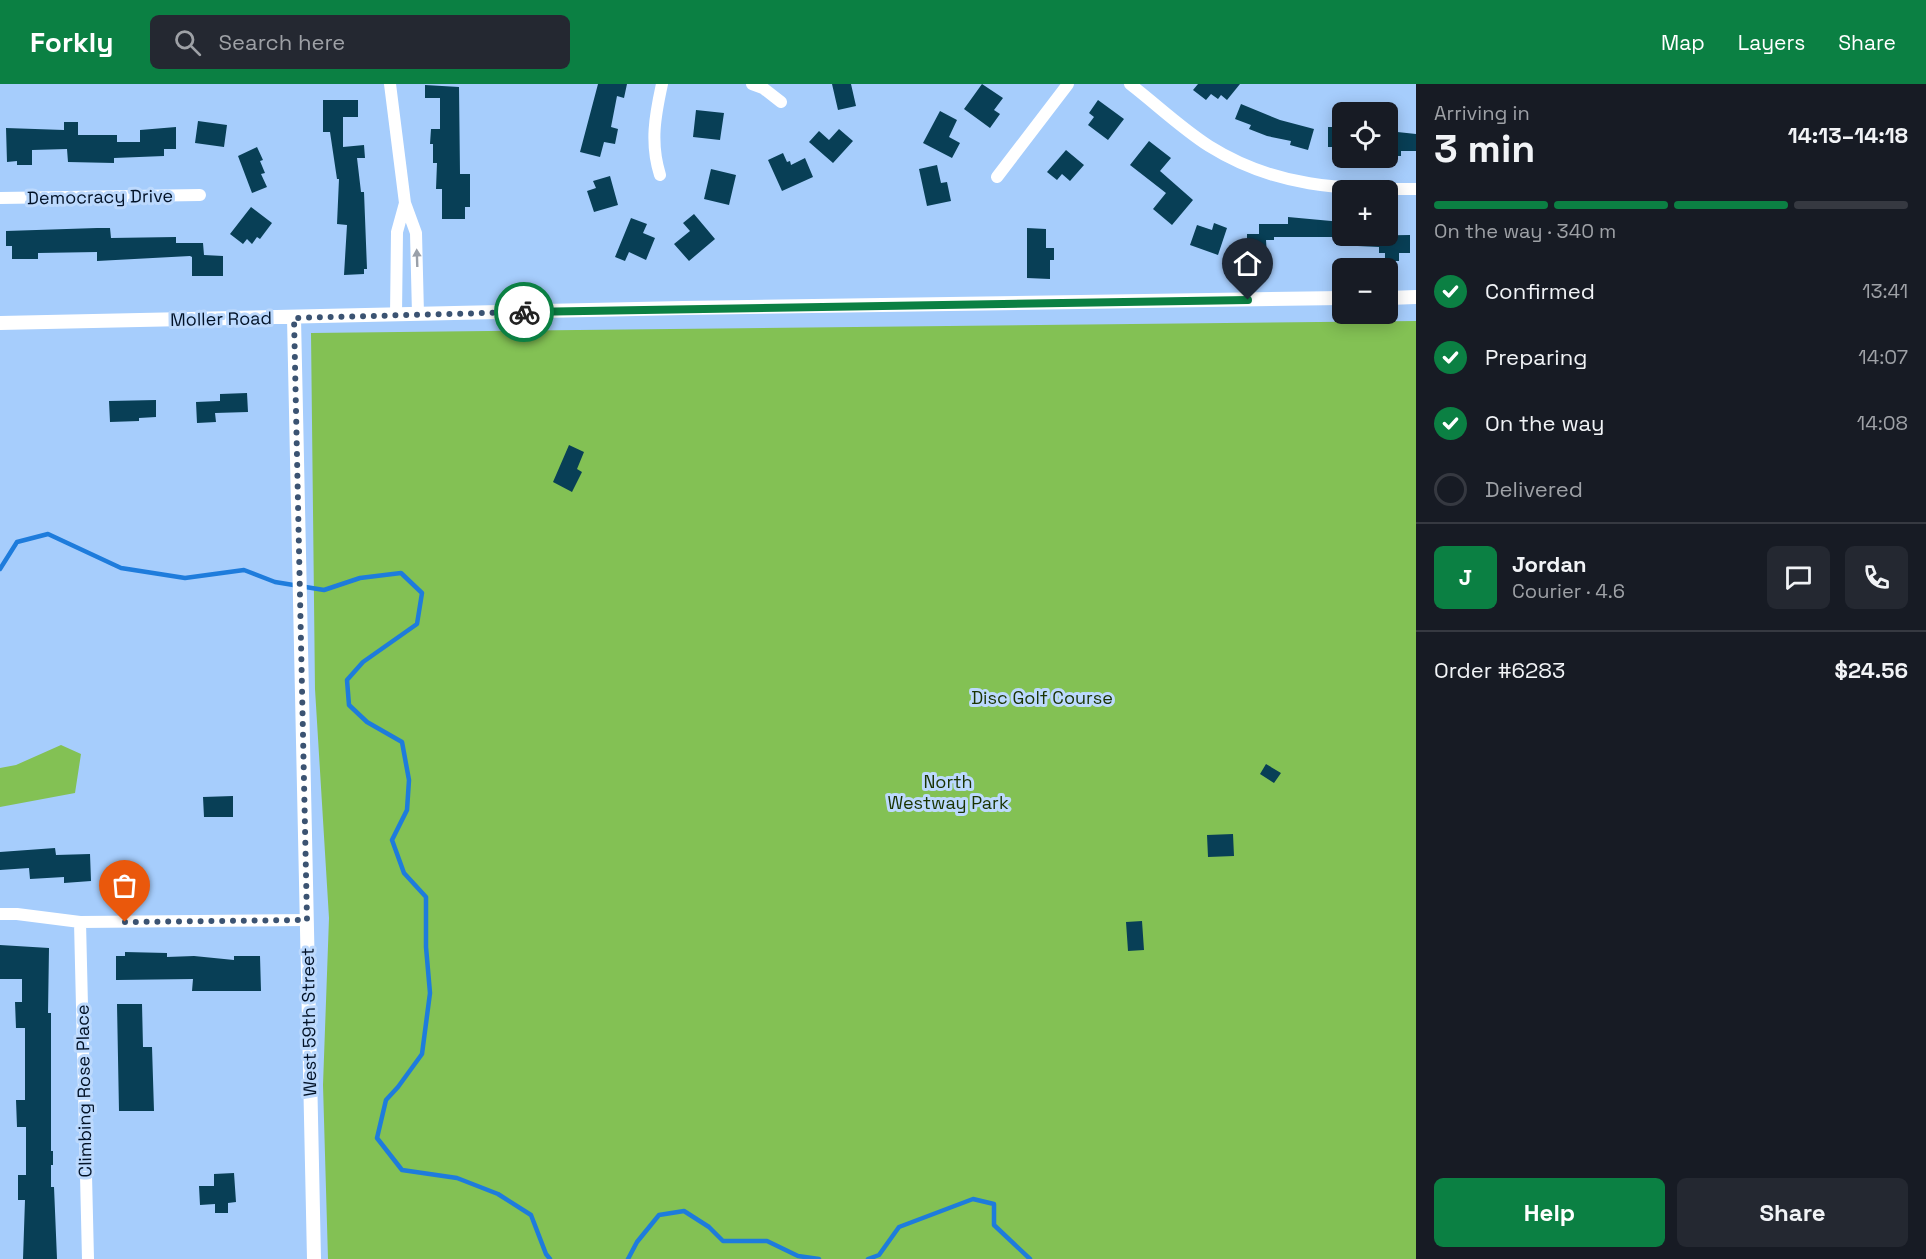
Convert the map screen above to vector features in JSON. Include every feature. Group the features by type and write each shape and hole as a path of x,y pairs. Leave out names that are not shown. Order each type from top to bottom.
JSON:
{"street":[{"path":"390,84 405,203 416,233 418,314"},
{"path":"660,176 654,153 653,127 662,84"},
{"path":"752,84 763,88 781,102"},
{"path":"997,177 1068,84"},
{"path":"1130,84 1210,147 1265,173 1327,187 1416,189"},
{"name":"Democracy Drive","path":"0,198 200,195"},
{"path":"396,315 397,232 405,203"},
{"path":"1398,297 1416,297"},
{"name":"Moller Road","path":"0,323 1332,298"},
{"name":"West 59th Street","path":"294,318 315,1259"},
{"path":"0,914 80,922 307,920"},
{"name":"Climbing Rose Place","path":"80,922 88,1259"}],"green space":[{"name":"North Westway Park","path":"1398,321 1416,321 1416,1259 328,1259 323,1085 329,918 315,689 311,333 1332,322 1332,324 1398,324"},
{"path":"61,745 81,754 75,793 0,807 0,768 16,765"}],"building":[{"path":"598,84 627,84 624,98 617,96 611,127 618,129 615,144 604,142 600,157 580,152"},
{"path":"832,84 851,84 856,106 838,110"},
{"path":"982,84 1003,98 994,110 1000,114 990,128 964,109"},
{"path":"1198,84 1240,84 1227,100 1221,95 1218,99 1211,94 1206,100 1193,90"},
{"path":"425,85 459,87 460,174 470,174 470,207 465,207 465,219 442,219 442,189 436,189 437,163 433,163 433,144 430,144 431,129 440,129 440,98 425,98"},
{"path":"323,100 358,100 358,117 343,117 343,147 364,145 365,158 357,158 361,192 364,192 367,269 364,269 364,274 344,275 347,225 337,224 339,179 337,179 330,132 323,132"},
{"path":"1098,100 1124,119 1108,140 1088,125 1094,117 1089,113"},
{"path":"1241,104 1280,120 1314,129 1308,150 1290,145 1291,141 1249,129 1251,125 1235,119"},
{"path":"696,110 724,113 720,140 693,137"},
{"path":"940,111 957,120 949,137 960,143 952,158 923,143"},
{"path":"198,121 227,125 224,147 195,143"},
{"path":"64,122 78,122 78,135 117,135 117,142 140,142 140,130 176,127 176,149 164,149 164,156 114,158 114,163 68,162 67,149 32,150 32,165 17,165 17,161 7,162 6,128 64,130"},
{"path":"1328,127 1332,127 1332,147 1328,147"},
{"path":"839,129 853,141 833,163 809,142 819,131 829,140"},
{"path":"1398,132 1416,134 1416,151 1401,151 1401,156 1398,156"},
{"path":"1149,141 1171,158 1160,171 1193,200 1172,225 1153,209 1166,193 1130,165"},
{"path":"257,147 263,160 260,161 265,173 261,174 267,187 252,193 238,156"},
{"path":"1066,150 1084,165 1070,181 1062,174 1057,180 1047,172"},
{"path":"783,153 791,165 805,158 813,177 782,191 768,160"},
{"path":"937,165 941,183 947,182 951,201 927,206 919,169"},
{"path":"711,169 736,175 729,205 704,199"},
{"path":"610,176 618,205 594,212 587,191 596,188 593,181"},
{"path":"251,207 272,223 260,239 257,237 252,244 247,239 243,244 230,234"},
{"path":"694,214 715,239 689,261 674,244 690,231 683,223"},
{"path":"1288,217 1332,221 1332,237 1274,237 1274,240 1266,240 1267,257 1247,257 1247,234 1259,234 1259,224 1288,224"},
{"path":"631,218 647,224 643,233 655,238 646,260 629,252 625,261 615,257"},
{"path":"1214,223 1227,228 1218,255 1190,245 1197,225 1212,230"},
{"path":"110,228 111,238 176,237 176,243 203,243 204,255 223,256 223,276 192,276 192,257 190,256 97,261 97,252 38,253 38,259 12,259 12,246 6,246 6,231"},
{"path":"1027,228 1046,229 1046,248 1054,248 1054,260 1050,260 1050,279 1027,278"},
{"path":"1398,235 1410,235 1410,253 1399,253 1399,261 1398,258 1385,258 1385,253 1379,253 1379,247 1358,246 1398,246"},
{"path":"247,393 248,412 215,413 216,422 197,423 196,402 220,401 220,394"},
{"path":"156,400 156,417 139,418 139,421 110,422 109,401"},
{"path":"569,445 584,452 577,469 582,472 572,492 553,482"},
{"path":"1266,764 1281,773 1274,783 1260,774"},
{"path":"233,796 233,817 204,817 203,797"},
{"path":"1233,834 1234,856 1208,857 1207,835"},
{"path":"55,848 56,855 90,854 91,881 64,883 64,877 30,879 29,868 0,870 0,852"},
{"path":"1142,921 1144,950 1128,951 1126,922"},
{"path":"0,945 49,948 48,1013 51,1013 51,1151 53,1151 51,1187 54,1187 57,1259 23,1259 25,1200 18,1200 18,1175 26,1175 26,1127 17,1127 16,1100 25,1100 25,1028 16,1028 15,1002 22,1002 22,979 0,979"},
{"path":"125,952 167,953 167,957 194,956 234,960 234,956 260,956 261,991 192,991 193,979 116,980 116,956 125,956"},
{"path":"117,1004 142,1004 143,1047 152,1047 154,1111 119,1111"},
{"path":"234,1173 236,1202 228,1203 228,1213 215,1213 215,1204 200,1205 199,1186 214,1186 214,1174"}],"waterway":[{"path":"0,569 17,542 48,534 121,568 185,578 244,570 275,582 324,590 360,578 401,573 422,593 417,624 363,662 347,680 349,705 367,722 402,742 409,780 407,810 392,840 404,873 426,897 426,947 430,993 422,1054 386,1100 377,1138 402,1170 457,1178 498,1194 531,1215 550,1259"},
{"path":"868,1259 879,1255 899,1227 973,1199 994,1204 994,1225 1030,1259"},
{"path":"628,1259 637,1242 659,1215 684,1211 709,1227 723,1241 767,1241 798,1256 819,1259"}],"way so far":[{"path":"125,922 307,920 294,318 524,312"}],"route":[{"path":"524,312 1248,300"}],"park label":[{"name":"Disc Golf Course","path":"1042,698"}]}
